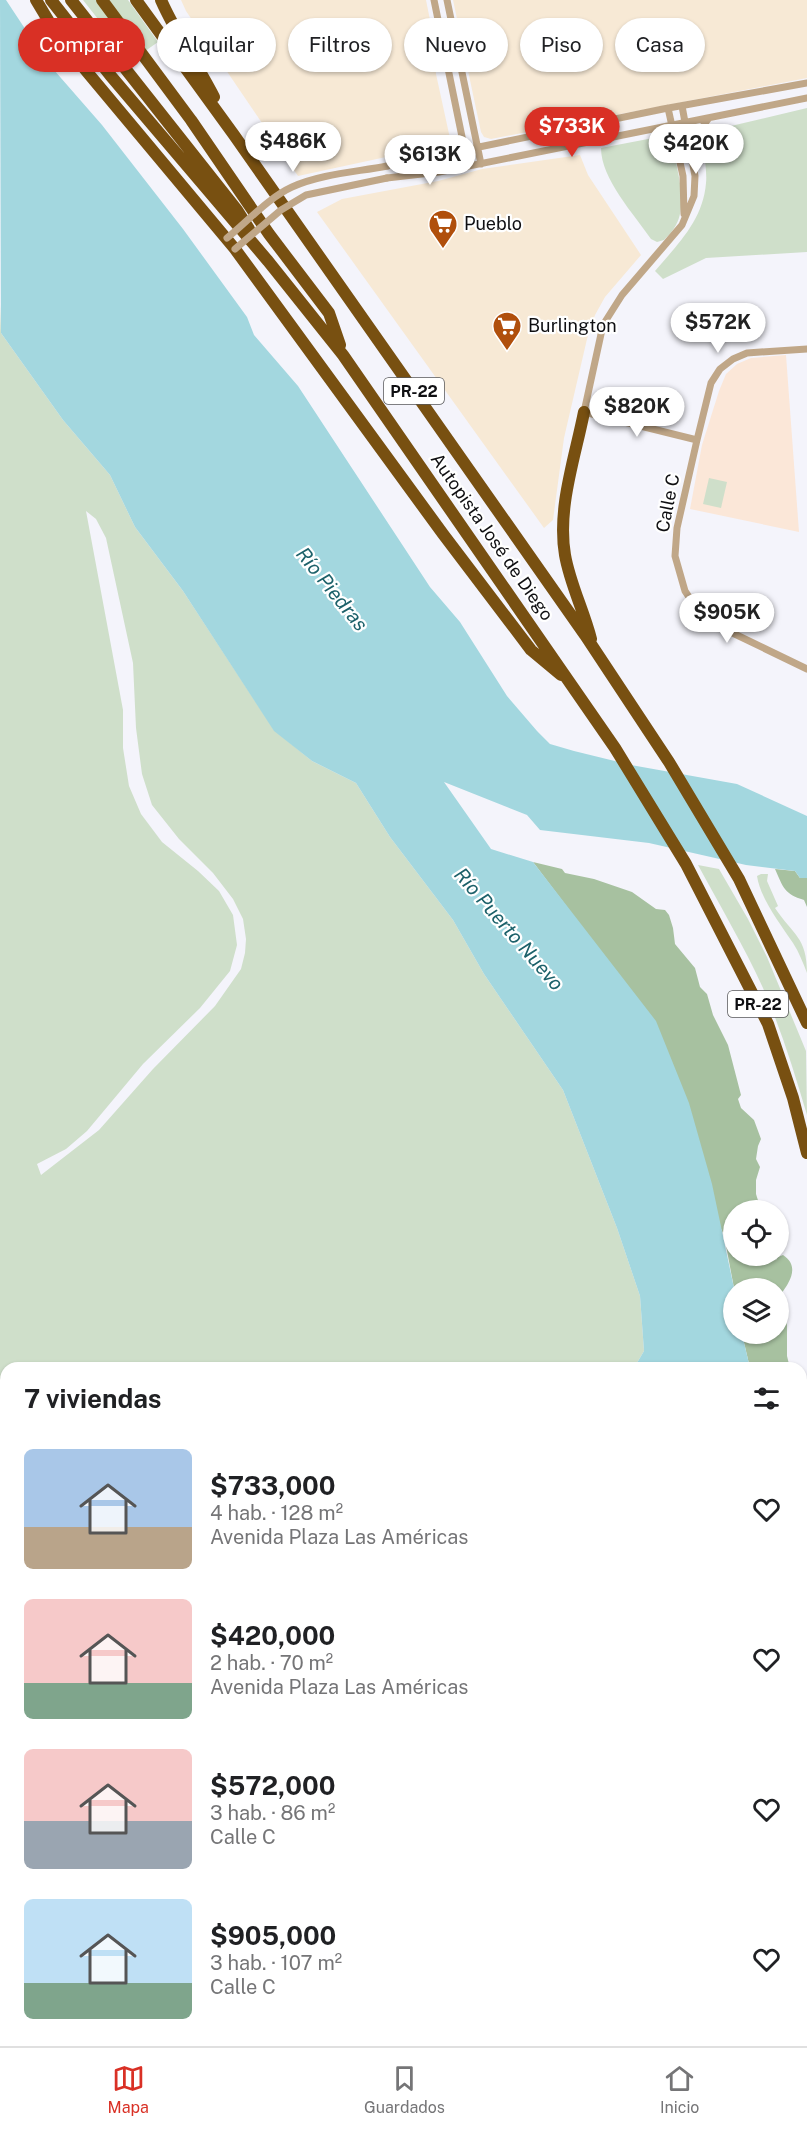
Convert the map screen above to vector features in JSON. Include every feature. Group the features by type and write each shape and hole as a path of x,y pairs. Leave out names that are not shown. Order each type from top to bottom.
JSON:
{"highway":[{"path":"36,0 57,35 227,238 443,534 531,650 574,686"},
{"name":"Autopista José de Diego","path":"51,0 110,75 268,261 343,355 615,748 686,864 768,1024 794,1098 807,1153"},
{"path":"71,0 237,210 268,261"},
{"path":"102,0 191,120 269,234 329,313 343,355"},
{"name":"Autopista José de Diego","path":"136,0 234,135 593,646 669,762 739,879 807,1023"},
{"path":"161,0 234,135"},
{"path":"584,412 565,507 564,539 570,574 586,617 593,646"}],"street":[{"path":"434,0 468,166"},
{"path":"447,0 481,164"},
{"path":"227,238 272,200 292,187 311,181 668,108 807,83"},
{"path":"235,249 281,210 306,195 387,178 481,164 807,98"},
{"path":"682,106 694,170"},
{"path":"668,108 683,176 685,207 682,225"},
{"path":"697,440 584,412 603,325 622,294 672,240 682,225 694,196 698,136 703,125 710,118"},
{"name":"Calle C","path":"807,349 747,353 733,359 720,369 711,383 675,542 675,556 685,591 699,612 718,626 807,669"}],"shaded area":[{"path":"181,0 426,0 430,18 404,18 404,72 436,72 451,143 298,176 227,72 276,72 276,18 191,18"},
{"path":"453,0 807,0 807,78 491,139 484,137 481,132 468,72 508,72 508,18 457,18"},
{"path":"580,155 588,175 641,255 605,297 595,315 587,339 564,438 553,520 544,528 317,212 342,199 438,181 482,169"},
{"path":"786,355 799,532 690,509 702,445 726,374 737,364 751,358"}],"green space":[{"path":"83,0 128,0 141,18 97,18"},
{"path":"145,24 157,41 145,51"},
{"path":"807,108 807,252 706,258 663,279 655,271 688,231 700,209 706,183 705,147 709,134 714,130"},
{"path":"669,135 680,181 680,216 664,240 657,242 651,239 612,184 602,160 601,148"},
{"path":"0,304 1,333 63,420 110,475 135,527 183,591 274,730 312,761 356,783 390,837 453,920 484,974 563,1090 617,1228 640,1296 644,1351 638,1362 0,1362","holes":["86,511 96,519 106,538 133,663 136,728 142,774 152,805 179,839 213,873 233,899 243,919 246,939 245,953 241,969 215,1006 153,1069 99,1130 41,1175 37,1164 66,1149 87,1131 143,1064 200,1008 230,971 237,945 233,915 219,891 162,842 141,814 129,786 123,748 123,710"]},
{"path":"709,478 727,482 721,508 703,504"},
{"path":"533,862 632,892 656,909 665,910 669,915 675,944 695,968 700,987 707,994 713,1015 728,1045 741,1095 738,1099 741,1108 754,1120 761,1139 756,1159 760,1167 756,1180 758,1200 723,1200 723,1233 567,907"},
{"path":"698,865 719,869 767,957 806,1051 807,1115 787,1050 763,988"},
{"path":"775,869 795,871 800,878 807,878 807,907 804,900 785,889"},
{"path":"768,874 767,881 778,906 775,908 802,944 807,973 795,946 762,893 757,876"},
{"path":"789,1261 792,1269 789,1282 789,1278 732,1278 730,1266 789,1266"},
{"path":"744,1344 787,1344 788,1362 749,1362"}],"water":[{"path":"0,0 6,0 18,18 18,72 56,72 102,125 183,229 247,317 254,335 298,386 430,587 460,622 507,696 537,731 550,744 574,751 631,765 737,784 807,816 807,878 800,878 795,871 746,865 649,843 540,830 527,815 444,782 491,849 533,862 656,1021 689,1103 712,1184 723,1236 723,1266 729,1266 732,1278 723,1278 723,1344 744,1344 749,1362 638,1362 644,1351 640,1296 617,1228 563,1090 484,974 453,920 390,837 356,783 312,761 274,731 183,591 135,527 110,475 63,420 1,333"}],"place":[{"name":"Pueblo","path":"443,250"},
{"name":"Burlington","path":"507,352"}],"water label":[{"name":"Río Piedras","path":"332,589"},
{"name":"Río Puerto Nuevo","path":"509,929"}]}
